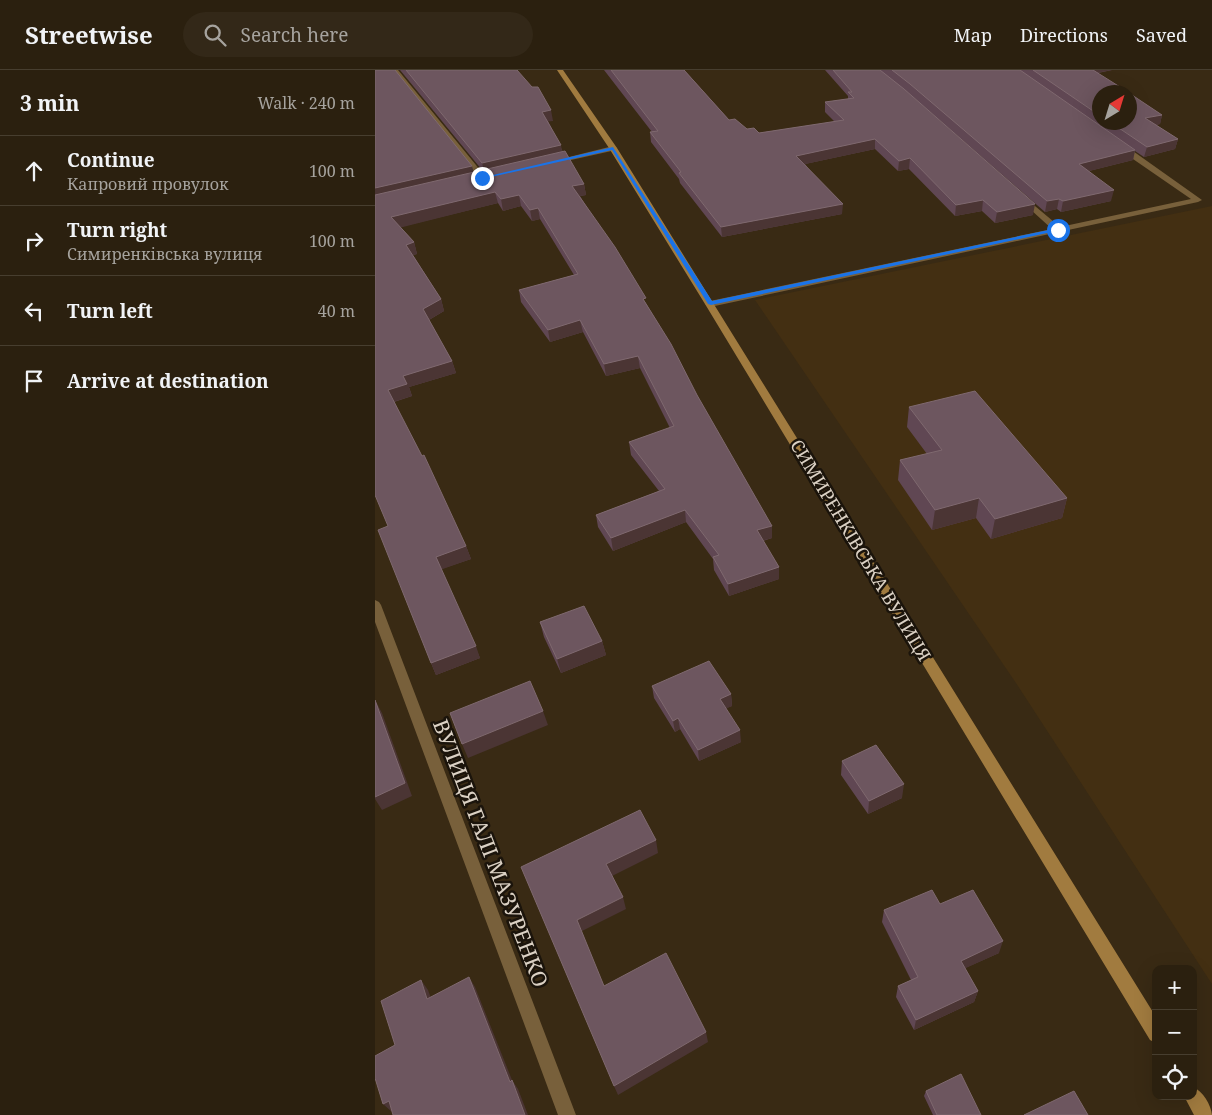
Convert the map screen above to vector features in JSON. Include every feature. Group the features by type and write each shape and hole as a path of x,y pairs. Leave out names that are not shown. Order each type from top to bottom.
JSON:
{"main road":[{"name":"СИМИРЕНКІВСЬКА ВУЛИЦЯ","path":"560,70 613,148 711,304 1152,1027"},
{"path":"1195,1100 1204,1115"}],"street":[{"path":"395,70 482,178"},
{"path":"711,304 1198,200 1116,143"},
{"path":"548,163 613,148"},
{"path":"473,180 492,176"},
{"path":"1015,192 1058,230"},
{"name":"ВУЛИЦЯ ГАЛІ МАЗУРЕНКО","path":"375,605 567,1115"}],"shaded area":[{"path":"1212,206 1212,984 1016,683 755,300"}],"building":[{"path":"375,70 395,70 472,166 375,188"},
{"path":"406,70 517,70 532,87 538,87 551,110 542,112 561,145 482,163"},
{"path":"611,70 684,70 729,120 735,119 747,129 754,128 759,133 844,120 825,102 854,98 848,92 852,92 833,70 880,70 1035,204 997,212 983,200 956,205 910,158 899,161 875,139 796,156 843,204 721,227 650,132 658,131"},
{"path":"892,70 1020,70 1092,120 1092,130 1106,130 1135,150 1079,164 1114,190 1063,201 1059,199 1047,201"},
{"path":"1033,70 1093,70 1117,85 1092,85 1092,110"},
{"path":"1137,98 1162,115 1145,118 1178,139 1147,147 1122,130 1137,130"},
{"path":"565,151 584,184 572,186 615,247 646,298 643,299 671,344 697,395 772,526 757,530 779,567 728,584 713,557 719,555 685,510 611,538 596,515 665,489 629,442 674,426 638,356 604,364 580,320 548,330 519,290 578,274 538,208 530,210 519,195 501,199 495,192 391,217 414,242 406,245 441,299 423,309 452,361 403,376 407,384 388,390 422,456 424,455 466,546 436,557 476,646 431,663 378,530 388,526 375,495 375,195"},
{"path":"975,391 1067,498 995,519 979,498 935,510 900,460 942,450 909,407"},
{"path":"584,606 602,641 557,659 540,622"},
{"path":"709,661 731,694 720,699 740,730 698,750 678,718 673,721 652,686"},
{"path":"530,681 543,711 462,744 450,713"},
{"path":"375,700 405,783 375,797"},
{"path":"876,745 904,784 869,801 842,761"},
{"path":"640,810 656,840 606,864 623,897 577,920 604,986 666,953 706,1032 614,1086 521,867"},
{"path":"932,890 940,904 973,890 1003,941 961,961 978,991 916,1020 898,986 918,977 884,910"},
{"path":"469,977 525,1115 393,1115 389,1101 383,1104 375,1078 375,1056 395,1045 381,1001 421,980 427,999"},
{"path":"961,1074 981,1115 937,1115 926,1091"},
{"path":"1074,1091 1088,1115 1024,1115"}],"route":[{"path":"482,178 613,148 711,304 1058,230"}]}
